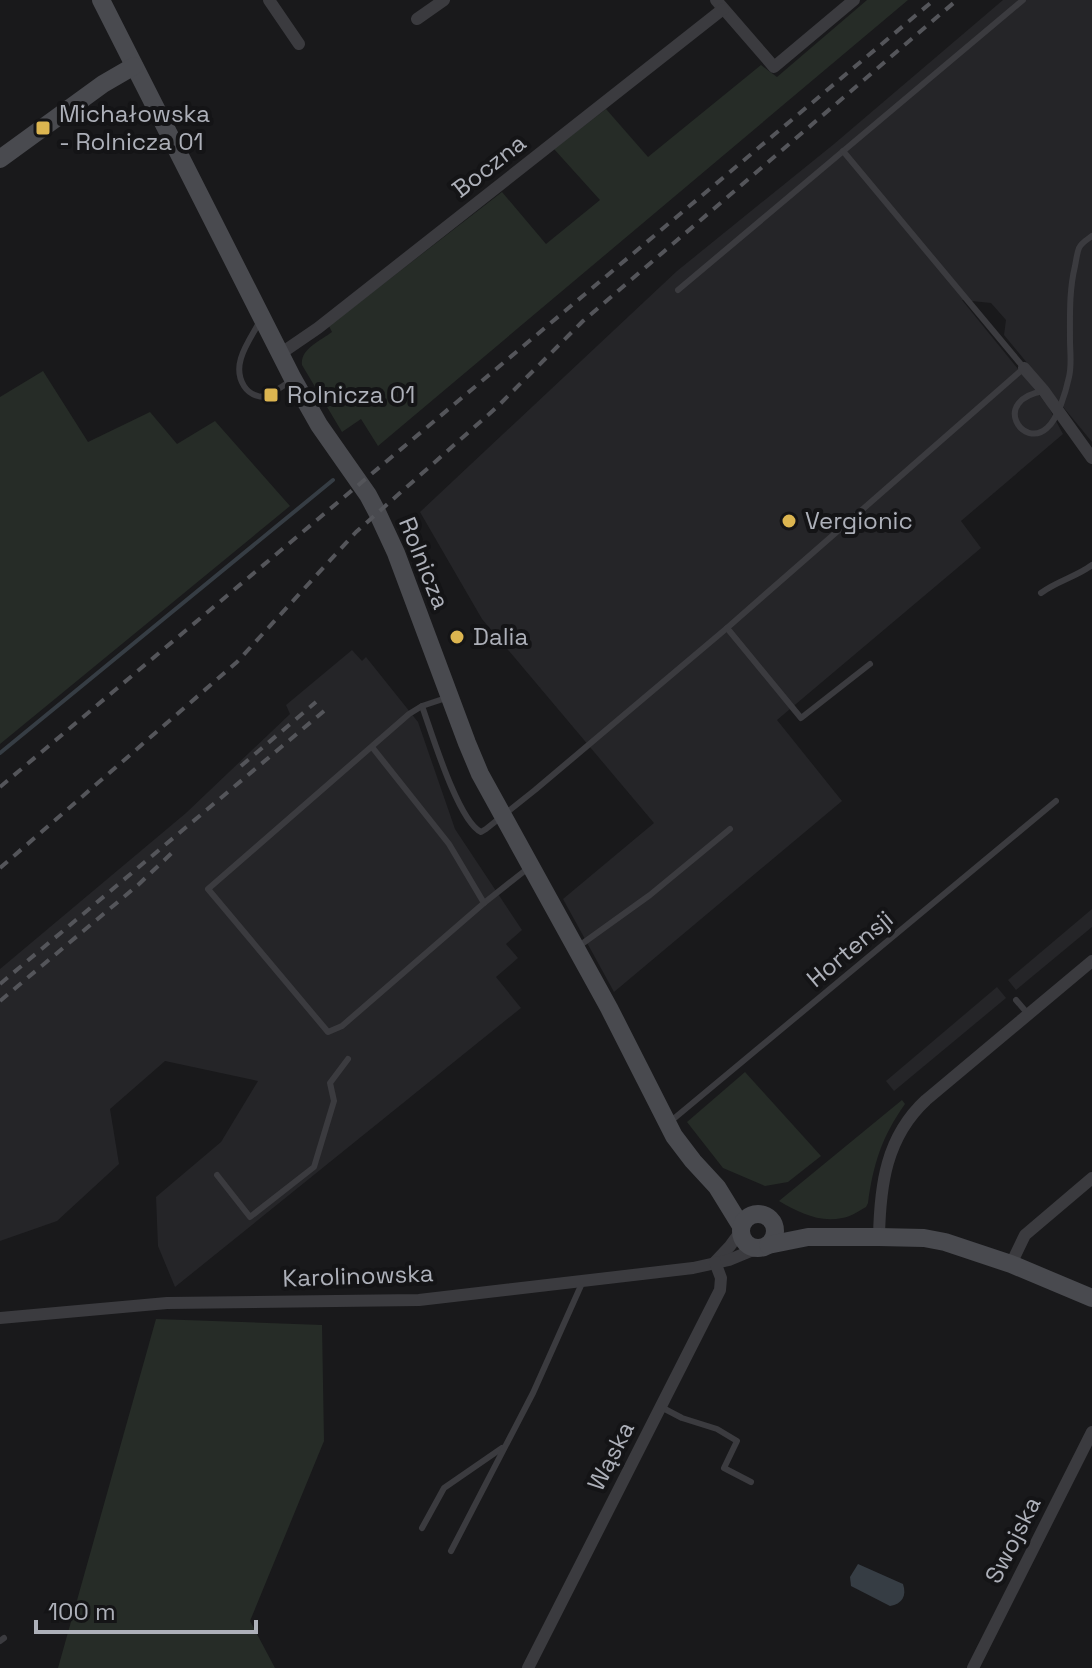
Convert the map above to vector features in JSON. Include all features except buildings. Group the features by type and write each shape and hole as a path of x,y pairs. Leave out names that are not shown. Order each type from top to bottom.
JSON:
{"street":[{"name":"Rolnicza","path":"101,0 293,379 319,425 377,512 396,553 475,764 609,1008 667,1123 685,1152 717,1187 741,1229"},
{"path":"269,0 299,44"},
{"path":"417,19 444,0"},
{"path":"720,4 774,67 854,0"},
{"name":"Boczna","path":"280,354 318,328 720,4"},
{"path":"0,159 103,84 134,66"},
{"path":"1024,368 1092,458"},
{"path":"879,1237 883,1179 891,1152 905,1124 926,1100 1092,961"},
{"path":"1011,1264 1025,1235 1092,1178"},
{"name":"Rolnicza","path":"717,1187 765,1218"},
{"path":"715,1262 733,1243 741,1229 748,1217 765,1218 774,1226 774,1237 763,1247 752,1248 744,1241 741,1229"},
{"name":"Karolinowska","path":"765,1218 808,1237"},
{"name":"Karolinowska","path":"0,1318 167,1303 419,1300 685,1269 808,1237 924,1238 945,1242 1011,1264 1092,1298"},
{"name":"Wąska","path":"528,1668 720,1290 721,1278 715,1262"},
{"name":"Swojska","path":"973,1668 1092,1432"}],"lane":[{"path":"678,290 1023,0"},
{"path":"422,706 451,786 474,829 481,832 727,628 1024,368 843,151"},
{"path":"1044,391 1028,395 1018,403 1014,412 1016,422 1027,432 1038,433 1052,423 1062,404 1070,372 1070,289 1079,246 1092,236"},
{"path":"261,318 239,364 243,385 254,395 266,397 293,379"},
{"path":"1041,593 1092,565"},
{"path":"727,628 801,718 870,664"},
{"path":"450,697 422,706 409,714 208,889 328,1032 342,1026 531,866"},
{"path":"372,747 449,844 484,903"},
{"name":"Hortensji","path":"667,1123 1056,801"},
{"path":"576,948 657,890 730,829"},
{"path":"1016,1000 1028,1014"},
{"path":"217,1175 250,1217 314,1167 334,1101 330,1083 348,1059"},
{"path":"451,1551 533,1393 583,1281"},
{"path":"661,1407 682,1418 717,1429 737,1441 724,1468 751,1482"},
{"path":"422,1528 444,1488 505,1446"}],"shaded area":[{"path":"867,0 908,0 378,446 361,419 342,432 302,365 307,350 332,332 329,326 502,192 546,244 600,200 554,149 606,109 648,157 761,65 777,77"},
{"path":"1003,0 1092,0 1092,442 1004,335 1006,320 991,303 962,300 1048,406 1063,434 961,521 981,548 777,720 842,801 614,992 563,899 654,823 482,619 420,512 677,271 834,144"},
{"path":"43,371 88,442 150,412 177,444 215,421 290,506 0,744 0,397"},
{"path":"352,650 362,661 366,657 418,722 455,829 522,930 506,944 518,958 496,977 521,1008 175,1287 158,1246 156,1197 221,1142 258,1081 165,1061 110,1109 119,1164 57,1221 0,1241 0,969 186,813 290,714 286,705"},
{"path":"1092,909 1092,927 1016,990 1008,980"},
{"path":"997,987 1006,998 894,1091 886,1081"},
{"path":"745,1072 821,1156 788,1182 765,1186 723,1168 687,1122"},
{"path":"902,1100 905,1104 880,1151 866,1207 845,1217 825,1219 801,1213 779,1201"},
{"path":"156,1319 322,1325 324,1441 250,1621 275,1668 58,1668"},
{"path":"858,1564 903,1584 904,1596 890,1606 851,1586 850,1577"}],"waterway":[{"path":"0,753 333,480"}],"railway":[{"path":"0,787 934,0"},
{"path":"0,868 237,662 356,532 497,407 583,321 957,0"},
{"path":"241,766 316,702"},
{"path":"0,984 324,711"},
{"path":"0,1001 138,885 176,849"}],"place":[{"name":"Michałowska - Rolnicza 01","path":"43,128"},
{"name":"Rolnicza 01","path":"271,395"},
{"name":"Vergionic","path":"789,521"},
{"name":"Dalia","path":"457,637"}]}
